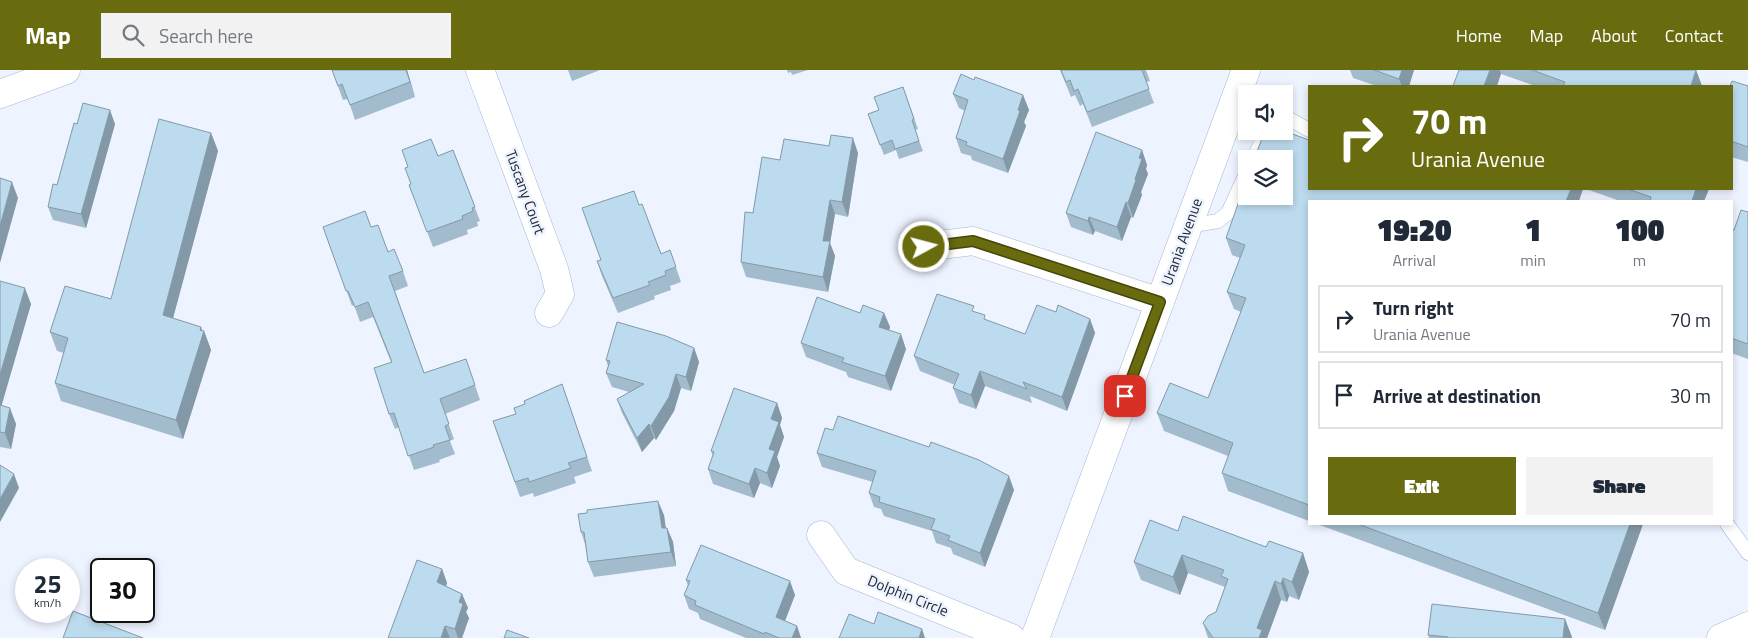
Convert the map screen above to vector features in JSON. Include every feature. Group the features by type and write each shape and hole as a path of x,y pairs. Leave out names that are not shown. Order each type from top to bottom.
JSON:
{"street":[{"path":"0,94 66,70"},
{"name":"Tuscany Court","path":"480,70 554,269 560,294 549,313"},
{"name":"Urania Avenue","path":"1035,638 1246,70"},
{"path":"924,247 973,241 1160,302"},
{"name":"Dolphin Circle","path":"821,535 846,571 1011,638"},
{"path":"1721,638 1748,626"}],"lane":[{"path":"1293,121 1308,129"},
{"path":"1188,226 1218,221 1228,213 1238,191"},
{"path":"1728,525 1748,553"}],"building":[{"path":"332,70 406,70 410,82 350,105 342,84 338,86"},
{"path":"1061,70 1142,70 1149,89 1087,112 1078,89 1074,91 1070,80 1066,82"},
{"path":"1374,70 1402,70 1399,79"},
{"path":"1459,70 1490,70 1484,85 1453,85"},
{"path":"1532,70 1696,70 1691,85 1564,85 1565,82"},
{"path":"961,74 974,80 975,77 1023,95 1018,110 1020,111 1003,159 966,145 967,142 956,138 968,100 953,94"},
{"path":"1732,81 1748,86 1748,147 1733,142 1733,85 1730,85"},
{"path":"903,87 919,141 895,149 892,140 880,145 868,114 879,110 874,97"},
{"path":"83,103 110,110 81,214 48,207 53,184 57,185 74,123 77,124"},
{"path":"159,119 211,133 163,315 201,327 200,330 204,331 176,420 55,383 68,338 50,332 65,286 111,299"},
{"path":"1096,132 1142,150 1139,158 1142,159 1136,180 1117,227 1089,217 1088,221 1066,213"},
{"path":"1293,134 1308,140 1308,190 1571,190 1566,200 1308,200 1308,505 1222,473 1233,443 1157,413 1170,383 1208,398 1246,298 1227,292 1245,245 1226,238 1238,204 1293,205 1293,150 1258,150 1261,140 1293,140"},
{"path":"831,135 853,138 842,202 830,200 823,241 830,241 823,277 741,262 745,212 753,213 762,157 780,160 784,139 829,146"},
{"path":"431,139 438,156 453,150 475,207 472,208 473,211 462,216 463,219 427,232 409,185 411,184 405,168 408,167 402,150"},
{"path":"0,178 12,182 0,226"},
{"path":"1631,190 1696,190 1692,200 1650,200 1651,197"},
{"path":"634,191 639,205 642,204 661,254 670,250 676,267 665,271 666,275 648,282 650,285 613,298 597,261 601,260 582,208"},
{"path":"1741,210 1748,212 1748,344 1733,339 1734,230"},
{"path":"365,211 371,227 378,225 388,252 394,249 403,271 389,276 424,373 466,359 475,385 440,399 449,424 445,426 450,440 408,456 394,413 389,414 374,368 392,362 368,302 355,307 348,291 346,291 323,227"},
{"path":"0,281 25,288 0,375"},
{"path":"937,294 974,306 972,311 985,315 984,319 1025,334 1037,305 1056,312 1058,305 1090,319 1062,397 1023,382 1027,389 980,371 971,395 953,388 959,374 914,356"},
{"path":"817,297 860,313 863,305 884,313 879,327 901,334 885,376 842,362 844,358 801,343"},
{"path":"617,322 666,336 694,348 686,377 676,374 669,397 651,426 649,424 637,438 617,399 644,384 606,373 610,361 606,360"},
{"path":"562,384 587,457 568,463 571,468 529,482 528,478 515,482 493,421 516,414 514,408 525,404 524,401"},
{"path":"734,388 777,403 771,419 779,422 769,449 775,451 767,473 755,468 749,484 708,469 714,452 711,451"},
{"path":"0,405 10,408 5,433 0,432"},
{"path":"838,416 929,447 931,442 979,460 1009,476 980,553 948,540 950,536 931,529 935,519 879,502 880,497 869,493 876,471 817,453 825,428 833,430"},
{"path":"0,465 14,474 0,499"},
{"path":"658,501 662,528 667,528 671,552 588,562 584,532 581,532 578,514 587,513 587,510"},
{"path":"1183,516 1266,547 1269,541 1303,553 1292,582 1283,578 1281,584 1275,581 1257,628 1262,630 1259,638 1213,638 1203,623 1208,616 1216,612 1228,579 1221,576 1224,570 1182,555 1173,577 1134,562 1150,520 1178,531"},
{"path":"1361,525 1630,525 1598,613"},
{"path":"701,545 790,581 776,617 797,626 792,638 779,638 765,632 764,634 695,605 696,601 684,595 690,581 686,580"},
{"path":"417,560 442,569 437,582 462,594 459,602 463,604 455,629 445,626 441,638 388,638"},
{"path":"1432,604 1565,619 1563,638 1448,638 1428,635"},
{"path":"878,612 922,629 919,638 839,638 849,614 874,624"},
{"path":"80,614 90,618 90,623 104,623 143,638 63,638 69,623 80,623"},
{"path":"507,630 529,638 504,638"}],"route":[{"path":"924,247 973,241 1160,302 1125,396"}]}
